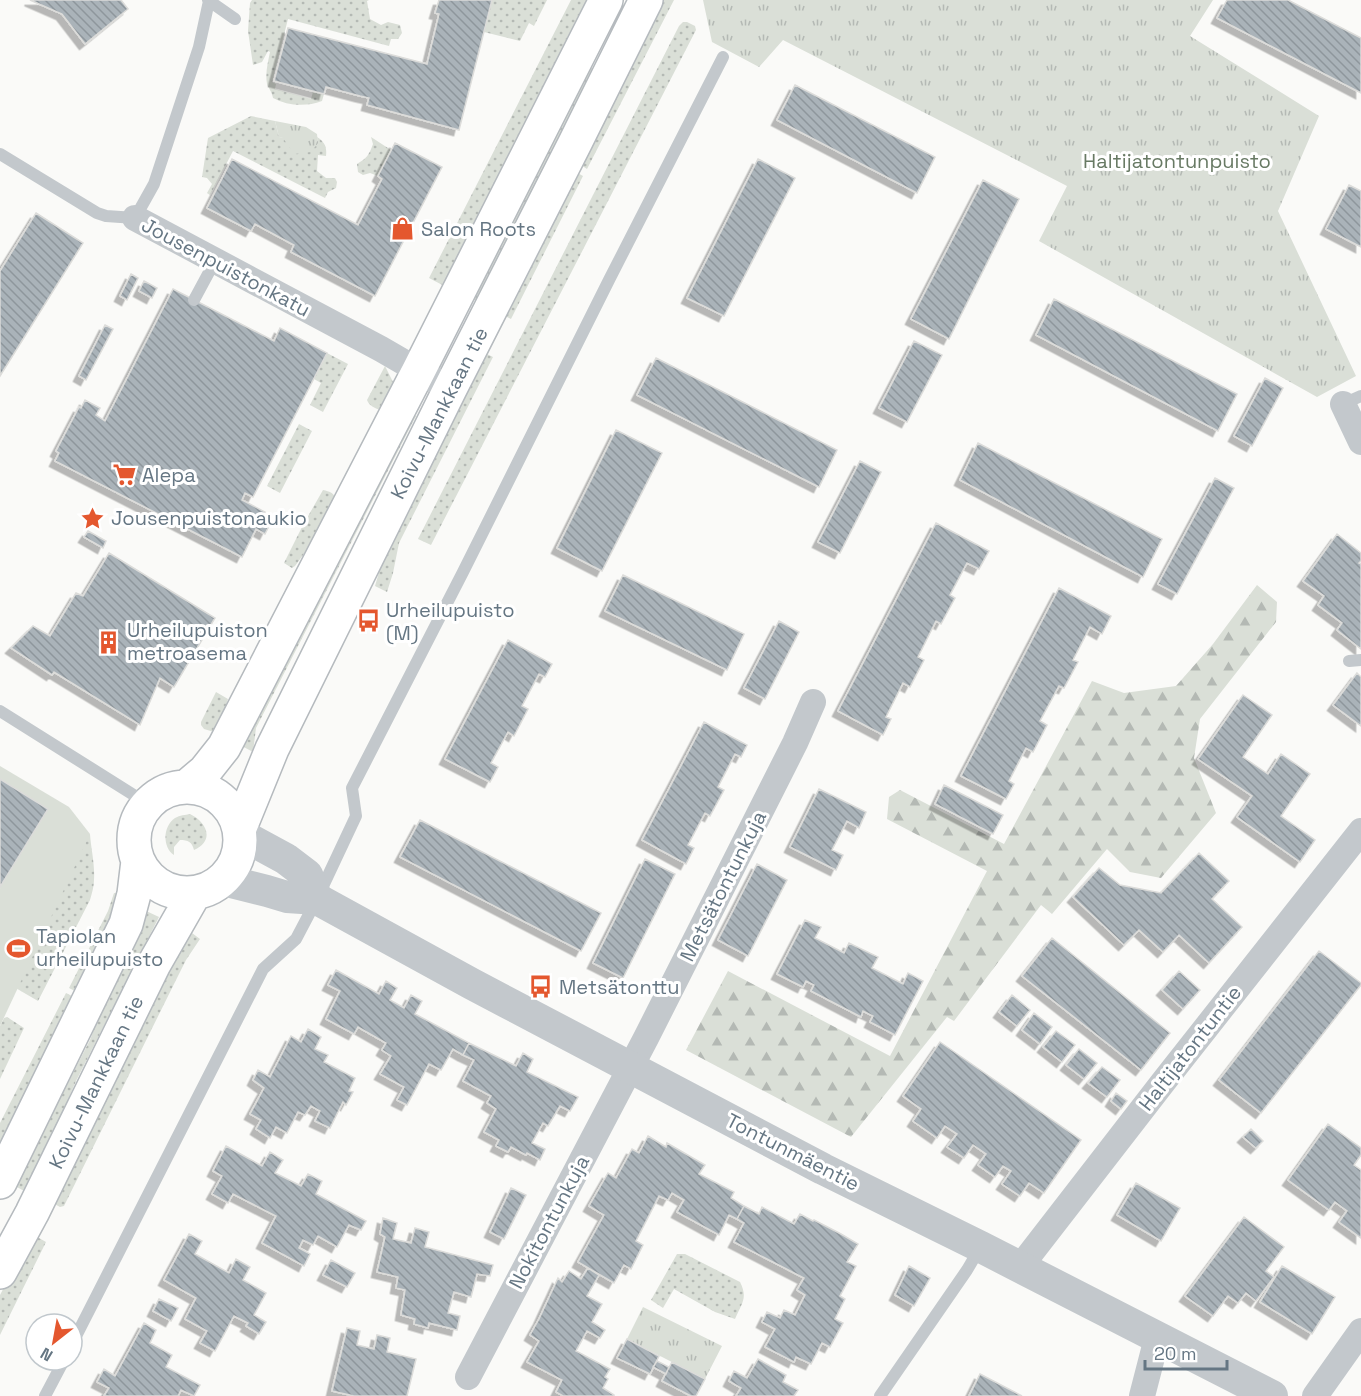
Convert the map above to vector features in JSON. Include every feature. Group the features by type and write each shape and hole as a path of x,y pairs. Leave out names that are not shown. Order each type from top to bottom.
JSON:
{"main road":[{"name":"Koivu-Mankkaan tie","path":"186,787 205,771 224,747 419,370 606,0"},
{"name":"Koivu-Mankkaan tie","path":"240,832 272,749 646,0"},
{"path":"186,787 210,792 221,799 236,818 240,832 240,847 231,870 223,880 210,889 194,894 182,894 160,887 151,880 138,861 134,846 134,831 139,816 148,804 165,792 186,787"},
{"path":"0,1182 126,924 134,894 138,861"},
{"name":"Koivu-Mankkaan tie","path":"1,1268 32,1213 154,964 194,894"}],"street":[{"name":"Jousenpuistonkatu","path":"135,218 419,370 450,389"},
{"path":"1352,400 1361,442"},
{"name":"Metsätontunkuja","path":"631,1068 795,743 813,702"},
{"name":"Haltijatontuntie","path":"1020,1267 1361,831"},
{"path":"240,832 307,875 318,898"},
{"name":"Tontunmäentie","path":"223,880 287,897 318,898 472,984 823,1169 1272,1396"},
{"name":"Nokitontunkuja","path":"468,1377 631,1068"},
{"path":"1315,1396 1361,1331"},
{"path":"1142,1396 1157,1338"}],"lane":[{"path":"135,218 154,184 199,47 208,1 235,20"},
{"path":"84,1321 264,969 296,939 318,898 356,816 352,788 723,57"},
{"name":"Jousenpuistonkatu","path":"0,153 97,213 106,216 135,218"},
{"path":"194,300 215,261"},
{"path":"0,711 148,804"},
{"path":"880,1396 981,1247"},
{"path":"45,1396 58,1372"}],"green space":[{"path":"252,0 369,0 367,1 370,19 381,25 388,22 400,25 402,33 398,39 391,39 389,46 288,19 272,82 276,84 275,89 311,99 313,92 324,94 322,101 316,103 291,104 273,98 267,84 270,52 268,51 262,62 253,65 248,31"},
{"path":"492,0 547,0 534,26 529,23 520,41 484,32"},
{"path":"571,0 598,0 450,289 429,278"},
{"path":"662,0 674,0 587,169 578,163"},
{"name":"Haltijatontunpuisto","path":"703,0 1213,0 1190,36 1319,116 1278,211 1356,376 1317,397 1039,241 1067,186 783,40 759,67 712,42"},
{"path":"683,22 695,26 696,30 431,545 418,539 679,26"},
{"path":"587,65 593,69 569,131 482,304 469,297"},
{"path":"251,116 275,121 279,137 318,143 317,137 320,139 325,145 326,156 318,155 317,171 326,178 335,178 336,188 328,192 325,198 233,151 210,195 207,193 212,184 207,178 202,177 208,138"},
{"path":"275,121 306,127 317,134 318,143 311,152 294,154 283,138 279,137"},
{"path":"371,137 391,150 378,176 370,173 363,175 358,172 357,164 367,156 373,144"},
{"path":"574,171 583,176 511,319 501,314"},
{"path":"483,352 493,357 399,543 387,592 375,586 389,538"},
{"path":"327,353 348,364 323,412 310,405 321,383 314,379"},
{"path":"385,366 393,382 394,391 380,410 367,400"},
{"path":"411,413 416,416 256,728 253,752 240,745"},
{"path":"299,424 312,431 280,493 267,486"},
{"path":"323,490 335,496 337,509 292,568 284,563"},
{"path":"1257,585 1277,602 1276,622 1200,719 1194,758 1216,813 1161,878 1130,872 1107,849 1052,914 1041,905 954,1021 947,1017 851,1137 686,1050 728,971 890,1056 987,871 887,819 889,797 900,790 1004,844 1092,681 1124,693 1176,686 1213,644"},
{"path":"216,692 228,699 219,730 214,732 204,729 201,722"},
{"name":"Tapiolan urheilupuisto","path":"0,766 69,807 90,834 0,1026"},
{"path":"190,814 196,817 204,827 205,842 194,850 189,842 180,840 174,847 174,855 167,847 166,831 175,818"},
{"path":"90,834 94,885 90,900 38,1001 14,987 85,836"},
{"path":"114,893 122,894 79,993 69,988 108,911"},
{"path":"142,909 159,917 76,1081 28,1193 15,1186 90,1040"},
{"path":"192,933 200,939 186,960 64,1206 60,1207 49,1201 178,951"},
{"path":"66,993 76,998 0,1150 0,1123"},
{"path":"7,1017 24,1028 0,1079 0,1026"},
{"path":"32,1234 46,1242 0,1335 0,1295"},
{"path":"677,1254 685,1254 740,1282 744,1297 735,1319 715,1312 674,1289 663,1308 651,1300"},
{"path":"643,1307 722,1346 705,1379 627,1339"}],"building":[{"path":"30,0 121,0 128,9 85,44 62,14"},
{"path":"439,0 492,0 459,130 367,105 369,98 326,87 324,94 274,81 288,28 427,64 439,14 435,13"},
{"path":"1227,0 1288,0 1361,38 1361,93 1217,18"},
{"path":"795,85 935,157 917,193 777,120"},
{"path":"395,143 442,167 375,296 291,252 294,245 255,224 251,231 207,208 232,159 358,225 382,179 378,176"},
{"path":"758,159 795,178 724,316 687,298"},
{"path":"983,180 1019,199 949,339 911,319"},
{"path":"1349,185 1361,191 1361,247 1326,229"},
{"path":"36,213 83,243 0,376 0,271"},
{"path":"131,274 138,278 127,300 120,296"},
{"path":"144,281 157,288 152,298 139,291"},
{"path":"173,289 274,341 280,328 327,353 253,497 245,493 242,500 273,518 265,534 256,529 242,557 55,461 59,453 56,451 85,400 100,408 96,415 105,421"},
{"path":"1054,299 1237,394 1218,431 1036,335"},
{"path":"105,325 113,329 86,380 79,376"},
{"path":"914,341 942,355 907,422 879,408"},
{"path":"656,358 837,450 819,487 637,395"},
{"path":"1265,378 1283,388 1252,446 1234,436"},
{"path":"616,430 662,453 602,571 557,548"},
{"path":"978,443 1162,539 1143,577 960,480"},
{"path":"860,461 881,472 840,553 818,542"},
{"path":"1215,478 1234,488 1177,594 1158,584"},
{"path":"936,523 989,551 979,569 967,563 950,595 955,598 941,624 936,621 918,657 924,660 910,687 903,683 886,717 891,719 883,735 838,711"},
{"path":"88,531 106,541 103,548 84,537"},
{"path":"1337,534 1361,553 1359,563 1361,564 1361,649 1337,630 1342,623 1318,605 1324,596 1303,581"},
{"name":"Urheilupuiston metroasema","path":"109,553 215,618 174,687 160,678 140,725 54,672 52,675 11,648 33,626 50,636 76,593 83,596"},
{"path":"623,575 744,634 727,670 605,611"},
{"path":"1059,588 1111,616 1102,634 1090,627 1073,660 1078,662 1064,688 1059,686 1040,721 1047,725 1033,752 1026,748 1009,781 1014,784 1006,799 961,776"},
{"path":"779,621 799,632 765,699 744,688"},
{"path":"508,640 552,664 545,677 539,674 522,706 528,709 514,736 508,732 491,763 498,767 490,782 445,759"},
{"path":"1357,673 1361,677 1361,726 1333,705"},
{"path":"1243,695 1272,715 1243,757 1268,774 1281,754 1310,774 1281,816 1315,840 1300,862 1237,817 1252,796 1198,759"},
{"path":"704,722 747,745 741,757 735,754 718,787 724,790 710,816 705,813 688,845 694,848 686,864 642,840"},
{"path":"0,779 48,809 0,887"},
{"path":"944,785 1003,815 993,834 935,804"},
{"path":"819,789 866,812 859,828 847,821 832,850 843,855 836,870 790,847"},
{"path":"420,820 601,913 581,951 400,857"},
{"path":"1199,853 1229,881 1212,899 1242,927 1209,963 1179,935 1163,952 1139,930 1124,945 1073,897 1099,868 1120,885 1161,893"},
{"path":"645,859 675,874 623,978 593,963"},
{"path":"757,864 787,880 748,956 718,940"},
{"path":"805,920 821,927 815,938 844,953 849,943 878,957 872,968 903,984 908,973 923,981 895,1035 870,1022 873,1016 863,1011 861,1017 811,991 814,985 806,981 803,987 777,974"},
{"path":"1052,938 1170,1033 1141,1070 1022,976"},
{"path":"1319,951 1361,985 1261,1113 1219,1080"},
{"path":"336,970 379,994 386,981 397,988 390,1000 404,1008 411,995 422,1001 415,1014 469,1043 463,1055 453,1049 441,1070 429,1064 407,1105 397,1100 404,1087 380,1074 391,1056 382,1050 386,1043 358,1027 354,1034 326,1019 340,991 328,985"},
{"path":"1179,971 1200,990 1183,1009 1162,990"},
{"path":"1012,995 1030,1010 1017,1026 999,1012"},
{"path":"1034,1013 1052,1027 1040,1044 1022,1030"},
{"path":"308,1029 321,1037 315,1049 328,1055 324,1062 355,1078 349,1091 353,1092 346,1105 343,1102 330,1128 315,1121 320,1111 311,1106 305,1115 298,1112 287,1133 276,1127 270,1138 256,1129 261,1120 250,1114 264,1088 253,1080 258,1070 270,1077 291,1036 301,1042"},
{"path":"1056,1031 1075,1045 1062,1062 1043,1047"},
{"path":"940,1042 1081,1140 1044,1193 1029,1183 1020,1196 1002,1184 1011,1171 1003,1166 995,1177 978,1165 986,1154 973,1145 964,1158 947,1147 957,1134 945,1126 937,1138 913,1121 921,1109 903,1096"},
{"path":"469,1043 516,1066 523,1053 533,1059 527,1072 578,1097 570,1111 560,1106 548,1126 543,1123 532,1143 545,1149 540,1160 511,1147 508,1152 496,1146 499,1140 484,1132 496,1109 487,1103 491,1096 463,1081 474,1060 463,1055"},
{"path":"1079,1049 1097,1063 1084,1079 1066,1065"},
{"path":"1102,1067 1120,1080 1107,1097 1088,1083"},
{"path":"1116,1093 1127,1101 1121,1109 1111,1101"},
{"path":"1328,1124 1361,1148 1361,1155 1354,1165 1361,1170 1361,1238 1339,1222 1347,1211 1335,1202 1329,1210 1288,1180"},
{"path":"1251,1129 1263,1141 1256,1148 1243,1137"},
{"path":"648,1136 666,1147 667,1143 705,1165 699,1174 734,1192 731,1198 744,1206 737,1219 729,1215 719,1235 677,1212 684,1200 672,1193 668,1200 659,1196 636,1241 643,1245 631,1269 624,1265 614,1283 578,1262 604,1215 589,1206 608,1173 616,1178 632,1149 639,1153"},
{"path":"226,1146 262,1166 270,1152 283,1160 275,1173 301,1186 308,1174 322,1181 316,1194 366,1221 361,1230 349,1225 337,1247 318,1236 313,1245 303,1240 299,1248 310,1254 304,1266 262,1243 276,1216 233,1194 228,1203 212,1194 222,1176 213,1171"},
{"path":"1136,1183 1180,1208 1161,1241 1117,1215"},
{"path":"511,1188 526,1195 504,1239 490,1232"},
{"path":"744,1206 759,1214 762,1207 794,1224 800,1214 858,1244 847,1262 856,1266 840,1296 845,1299 835,1319 843,1323 830,1347 822,1343 811,1364 796,1357 794,1362 765,1347 775,1329 762,1322 767,1312 780,1318 784,1310 795,1315 805,1295 797,1290 804,1278 734,1242 744,1223 737,1219"},
{"path":"1244,1217 1284,1247 1266,1271 1274,1277 1256,1301 1246,1293 1238,1303 1228,1296 1213,1316 1185,1296"},
{"path":"383,1218 397,1223 393,1239 411,1243 415,1228 429,1232 425,1247 493,1265 490,1276 477,1274 471,1297 454,1292 448,1313 460,1316 457,1330 429,1323 428,1328 414,1324 415,1319 401,1315 405,1290 396,1288 398,1277 377,1272 385,1237 380,1234"},
{"path":"189,1234 202,1241 195,1254 229,1273 236,1259 250,1267 243,1280 266,1293 254,1315 266,1322 259,1334 246,1326 248,1323 234,1316 215,1351 200,1343 207,1331 185,1319 196,1298 164,1280"},
{"path":"331,1260 355,1273 347,1287 323,1275"},
{"path":"909,1266 930,1278 914,1306 895,1295"},
{"path":"1282,1266 1335,1297 1312,1334 1260,1302"},
{"path":"588,1268 599,1275 587,1296 602,1304 592,1322 605,1330 600,1338 587,1331 576,1351 610,1369 605,1377 608,1379 603,1388 614,1396 563,1396 556,1392 562,1380 527,1362 539,1341 530,1335 558,1278 562,1282 569,1271 581,1279"},
{"path":"159,1299 178,1308 171,1321 153,1311"},
{"path":"144,1323 156,1330 150,1343 172,1355 166,1367 200,1385 194,1396 181,1390 178,1396 104,1396 109,1388 97,1382 104,1369 115,1376"},
{"path":"347,1328 360,1331 357,1345 374,1349 377,1335 390,1338 387,1352 416,1359 407,1396 354,1396 332,1391"},
{"path":"627,1339 659,1356 650,1374 617,1358"},
{"path":"758,1359 786,1375 783,1382 798,1390 794,1396 736,1396 741,1388 729,1381 734,1371 747,1378"},
{"path":"657,1361 669,1367 666,1374 653,1367"},
{"path":"672,1362 705,1379 696,1396 691,1396 662,1381"},
{"path":"980,1374 1022,1396 969,1396"}],"place":[{"name":"Salon Roots","path":"403,229"},
{"name":"Alepa","path":"124,475"},
{"name":"Jousenpuistonaukio","path":"93,518"},
{"name":"Urheilupuisto (M)","path":"368,621"},
{"name":"Urheilupuiston metroasema","path":"109,642"},
{"name":"Tapiolan urheilupuisto","path":"18,948"},
{"name":"Metsätonttu","path":"541,987"}]}
